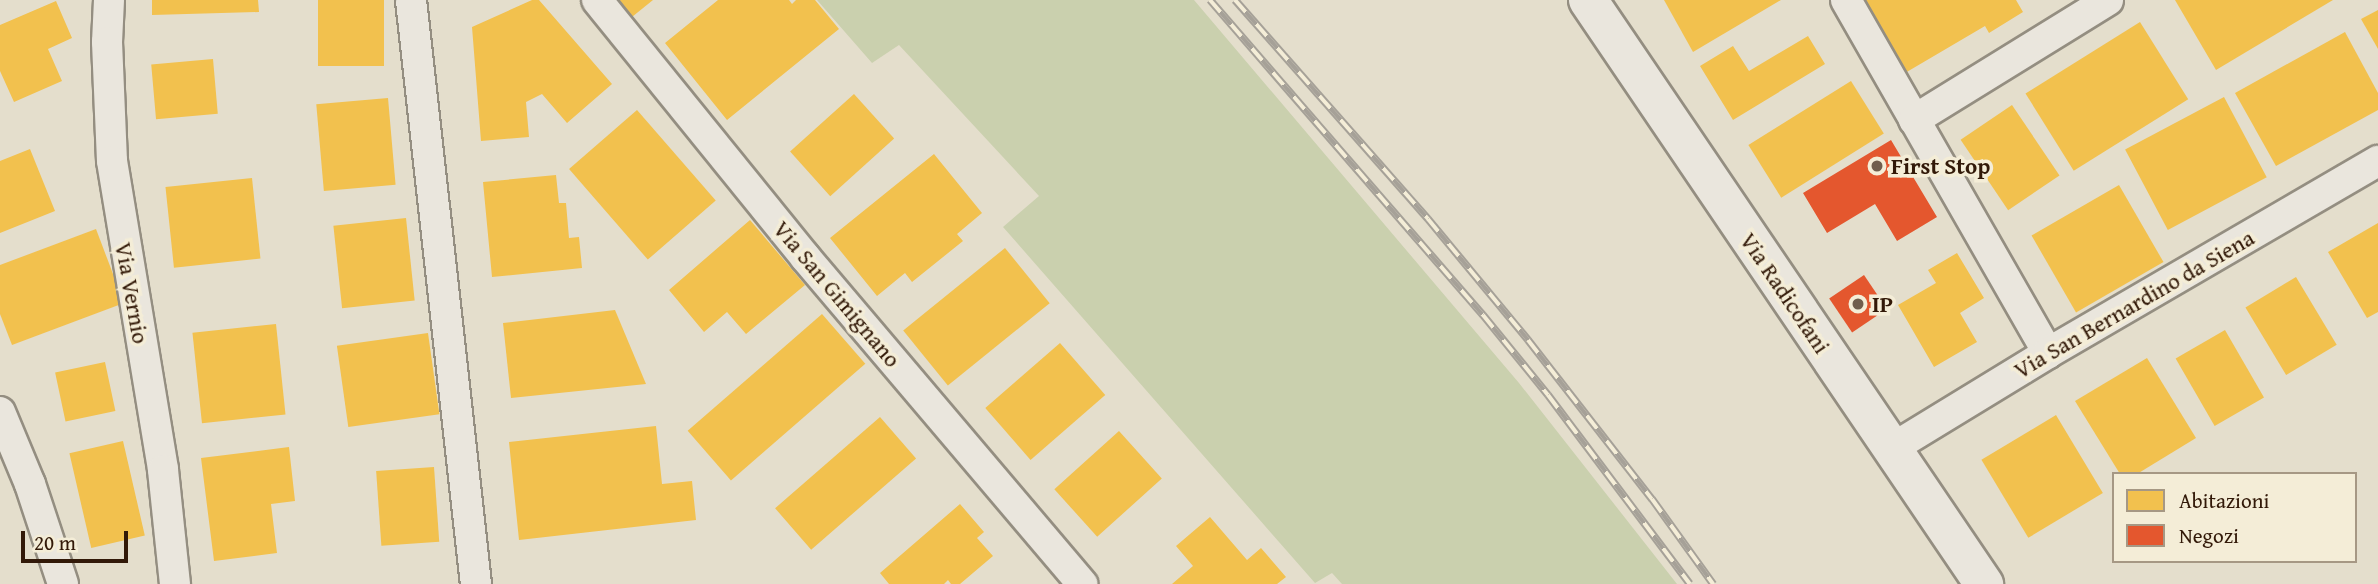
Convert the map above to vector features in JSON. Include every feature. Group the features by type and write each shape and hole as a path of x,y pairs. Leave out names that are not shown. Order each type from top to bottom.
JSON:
{"street":[{"name":"Via Vernio","path":"109,0 107,42 111,160 163,470 175,584"},
{"path":"411,0 476,584"},
{"name":"Via San Gimignano","path":"597,0 805,257 1082,584"},
{"name":"Via Radicofani","path":"1588,0 1984,584"},
{"path":"1846,0 2048,353"},
{"path":"1914,120 2108,0"},
{"name":"Via San Bernardino da Siena","path":"1891,449 2048,353 2378,161"},
{"path":"0,412 30,484 63,584"}],"green space":[{"path":"817,0 1194,0 1519,383 1677,584 1342,584 1332,573 1315,583 1003,227 1039,196 899,45 872,63"}],"building: Abitazioni":[{"path":"152,0 258,0 259,12 152,15"},
{"path":"318,0 384,0 384,66 318,66"},
{"path":"532,0 539,0 612,84 567,123 542,94 526,102 529,137 481,141 472,27"},
{"path":"611,0 653,0 627,21"},
{"path":"718,0 789,0 792,4 796,0 815,0 839,29 727,120 665,43"},
{"path":"1664,0 1781,0 1693,52"},
{"path":"1862,0 2016,0 2023,12 1989,33 1985,26 1905,73"},
{"path":"2175,0 2333,0 2216,70"},
{"path":"56,1 72,38 48,49 62,81 14,102 0,71 0,25"},
{"path":"2378,10 2378,49 2361,19"},
{"path":"2140,22 2188,99 2074,171 2026,94"},
{"path":"2345,32 2378,93 2378,110 2276,166 2235,93"},
{"path":"1808,36 1825,64 1733,120 1700,66 1733,46 1749,71"},
{"path":"213,59 218,114 156,119 151,64"},
{"path":"1851,81 1884,134 1781,198 1748,145"},
{"path":"854,94 894,139 830,196 790,152"},
{"path":"2224,97 2267,177 2168,230 2125,150"},
{"path":"388,98 396,185 324,191 316,104"},
{"path":"2012,105 2060,175 2008,210 1961,140"},
{"path":"637,110 716,201 648,260 569,169"},
{"path":"30,149 55,211 0,233 0,161"},
{"path":"934,154 982,213 957,234 963,241 912,282 905,273 877,296 830,238"},
{"path":"556,175 559,203 566,203 569,238 579,237 582,268 492,277 483,182"},
{"path":"252,178 260,259 174,268 165,187"},
{"path":"2119,185 2164,262 2076,313 2032,236"},
{"path":"406,218 415,301 342,308 333,226"},
{"path":"750,220 805,285 746,334 727,312 704,332 669,290"},
{"path":"2378,223 2378,312 2367,318 2328,252"},
{"path":"96,229 124,303 12,345 0,314 0,265"},
{"path":"1005,248 1050,303 948,386 903,330"},
{"path":"1957,253 1984,298 1960,313 1977,342 1934,367 1898,305 1936,283 1928,270"},
{"path":"2296,277 2337,345 2286,375 2245,307"},
{"path":"615,310 646,384 511,398 503,323"},
{"path":"822,314 865,364 731,481 688,431"},
{"path":"276,324 286,415 202,423 192,333"},
{"path":"2225,330 2264,398 2215,426 2176,358"},
{"path":"428,333 439,414 348,427 337,346"},
{"path":"1060,343 1105,395 1031,460 985,408"},
{"path":"2147,358 2196,438 2140,472 2119,472 2075,401"},
{"path":"105,362 115,411 66,422 55,373"},
{"path":"2056,415 2103,493 2028,538 1981,460"},
{"path":"880,417 916,459 811,550 775,508"},
{"path":"656,426 662,484 692,481 696,520 519,540 509,442"},
{"path":"1119,431 1162,479 1097,537 1054,489"},
{"path":"123,441 145,536 91,548 69,453"},
{"path":"289,447 295,501 271,504 277,553 214,561 201,458"},
{"path":"434,467 439,542 381,546 376,471"},
{"path":"960,504 984,532 977,538 993,556 960,584 951,584 948,580 944,584 889,584 880,573"},
{"path":"1210,517 1247,560 1261,548 1286,577 1277,584 1172,584 1193,566 1176,546"}],"building: Negozi":[{"name":"First Stop","path":"1891,140 1937,217 1897,241 1875,204 1827,233 1803,193"},
{"name":"IP","path":"1864,275 1887,309 1852,332 1829,298"}],"railway":[{"path":"1210,0 1483,315 1548,395 1690,584"},
{"path":"1235,0 1428,219 1528,340 1652,499 1713,584"}],"place":[{"name":"First Stop","path":"1877,166"},
{"name":"IP","path":"1858,304"}]}
